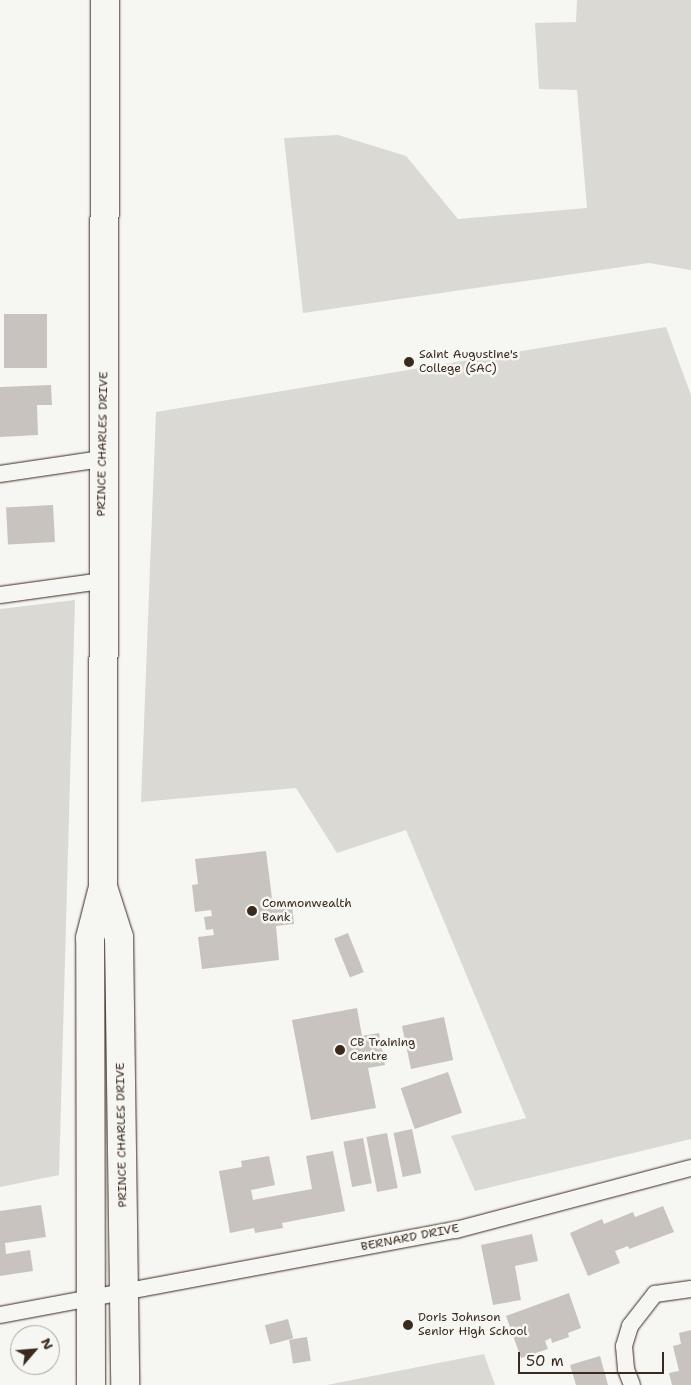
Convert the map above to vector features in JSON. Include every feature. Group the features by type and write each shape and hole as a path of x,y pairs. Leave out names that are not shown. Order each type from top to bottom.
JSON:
{"highway":[{"name":"PRINCE CHARLES DRIVE","path":"91,1385 90,938 103,887 102,459 105,0"},
{"name":"PRINCE CHARLES DRIVE","path":"103,887 119,937 124,1385"}],"street":[{"path":"0,474 102,459"},
{"path":"0,595 102,581"},
{"name":"BERNARD DRIVE","path":"0,1315 91,1296 456,1230 691,1168"},
{"path":"632,1385 626,1369 624,1346 630,1326 655,1294 691,1288"}],"shaded area":[{"path":"577,0 691,0 691,270 649,263 303,313 284,138 338,135 406,156 458,219 587,208 577,90 539,89 535,23 576,22"},
{"path":"666,327 691,395 691,1139 475,1191 451,1136 526,1118 406,830 337,853 296,788 141,802 156,412"},
{"path":"75,600 59,1175 0,1187 0,609"},
{"path":"484,1354 495,1385 327,1385"}],"building":[{"path":"4,314 47,314 47,368 4,368"},
{"path":"51,385 52,405 37,405 38,435 0,437 0,387"},
{"path":"53,505 55,542 8,544 6,507"},
{"name":"Commonwealth Bank","path":"266,851 273,906 292,904 294,924 276,926 279,960 202,969 198,937 214,935 213,929 206,930 204,917 212,916 211,910 195,912 192,885 198,884 195,859"},
{"path":"348,933 364,972 350,978 334,939"},
{"name":"CB Training Centre","path":"357,1008 362,1036 379,1033 385,1065 368,1068 376,1108 311,1120 292,1020"},
{"path":"444,1017 453,1060 411,1069 402,1026"},
{"path":"448,1072 462,1113 415,1129 401,1088"},
{"path":"412,1129 421,1173 403,1177 393,1133"},
{"path":"387,1133 398,1188 377,1192 366,1137"},
{"path":"363,1138 372,1183 352,1187 343,1142"},
{"path":"333,1151 345,1211 282,1223 283,1228 255,1233 254,1228 230,1233 219,1171 242,1167 241,1161 269,1156 275,1185 251,1190 253,1200 312,1189 306,1156"},
{"path":"41,1205 46,1237 5,1243 6,1254 30,1250 33,1271 0,1276 0,1211"},
{"path":"663,1206 674,1232 629,1249 628,1246 615,1251 620,1263 588,1276 570,1233 602,1219 604,1224 633,1212 635,1217"},
{"path":"532,1234 538,1261 515,1266 521,1300 493,1305 481,1245"},
{"path":"569,1293 581,1328 568,1333 569,1337 552,1343 551,1338 545,1341 548,1349 521,1358 506,1316"},
{"path":"288,1319 293,1338 270,1345 265,1325"},
{"path":"691,1330 691,1385 672,1385 669,1373 679,1371 673,1346 681,1344 679,1333"},
{"path":"307,1337 311,1361 293,1364 289,1340"},
{"path":"600,1356 608,1385 576,1385 570,1365"}],"place":[{"name":"Saint Augustine's College (SAC)","path":"409,362"},
{"name":"Commonwealth Bank","path":"252,911"},
{"name":"CB Training Centre","path":"340,1050"},
{"name":"Doris Johnson Senior High School","path":"408,1325"}]}
